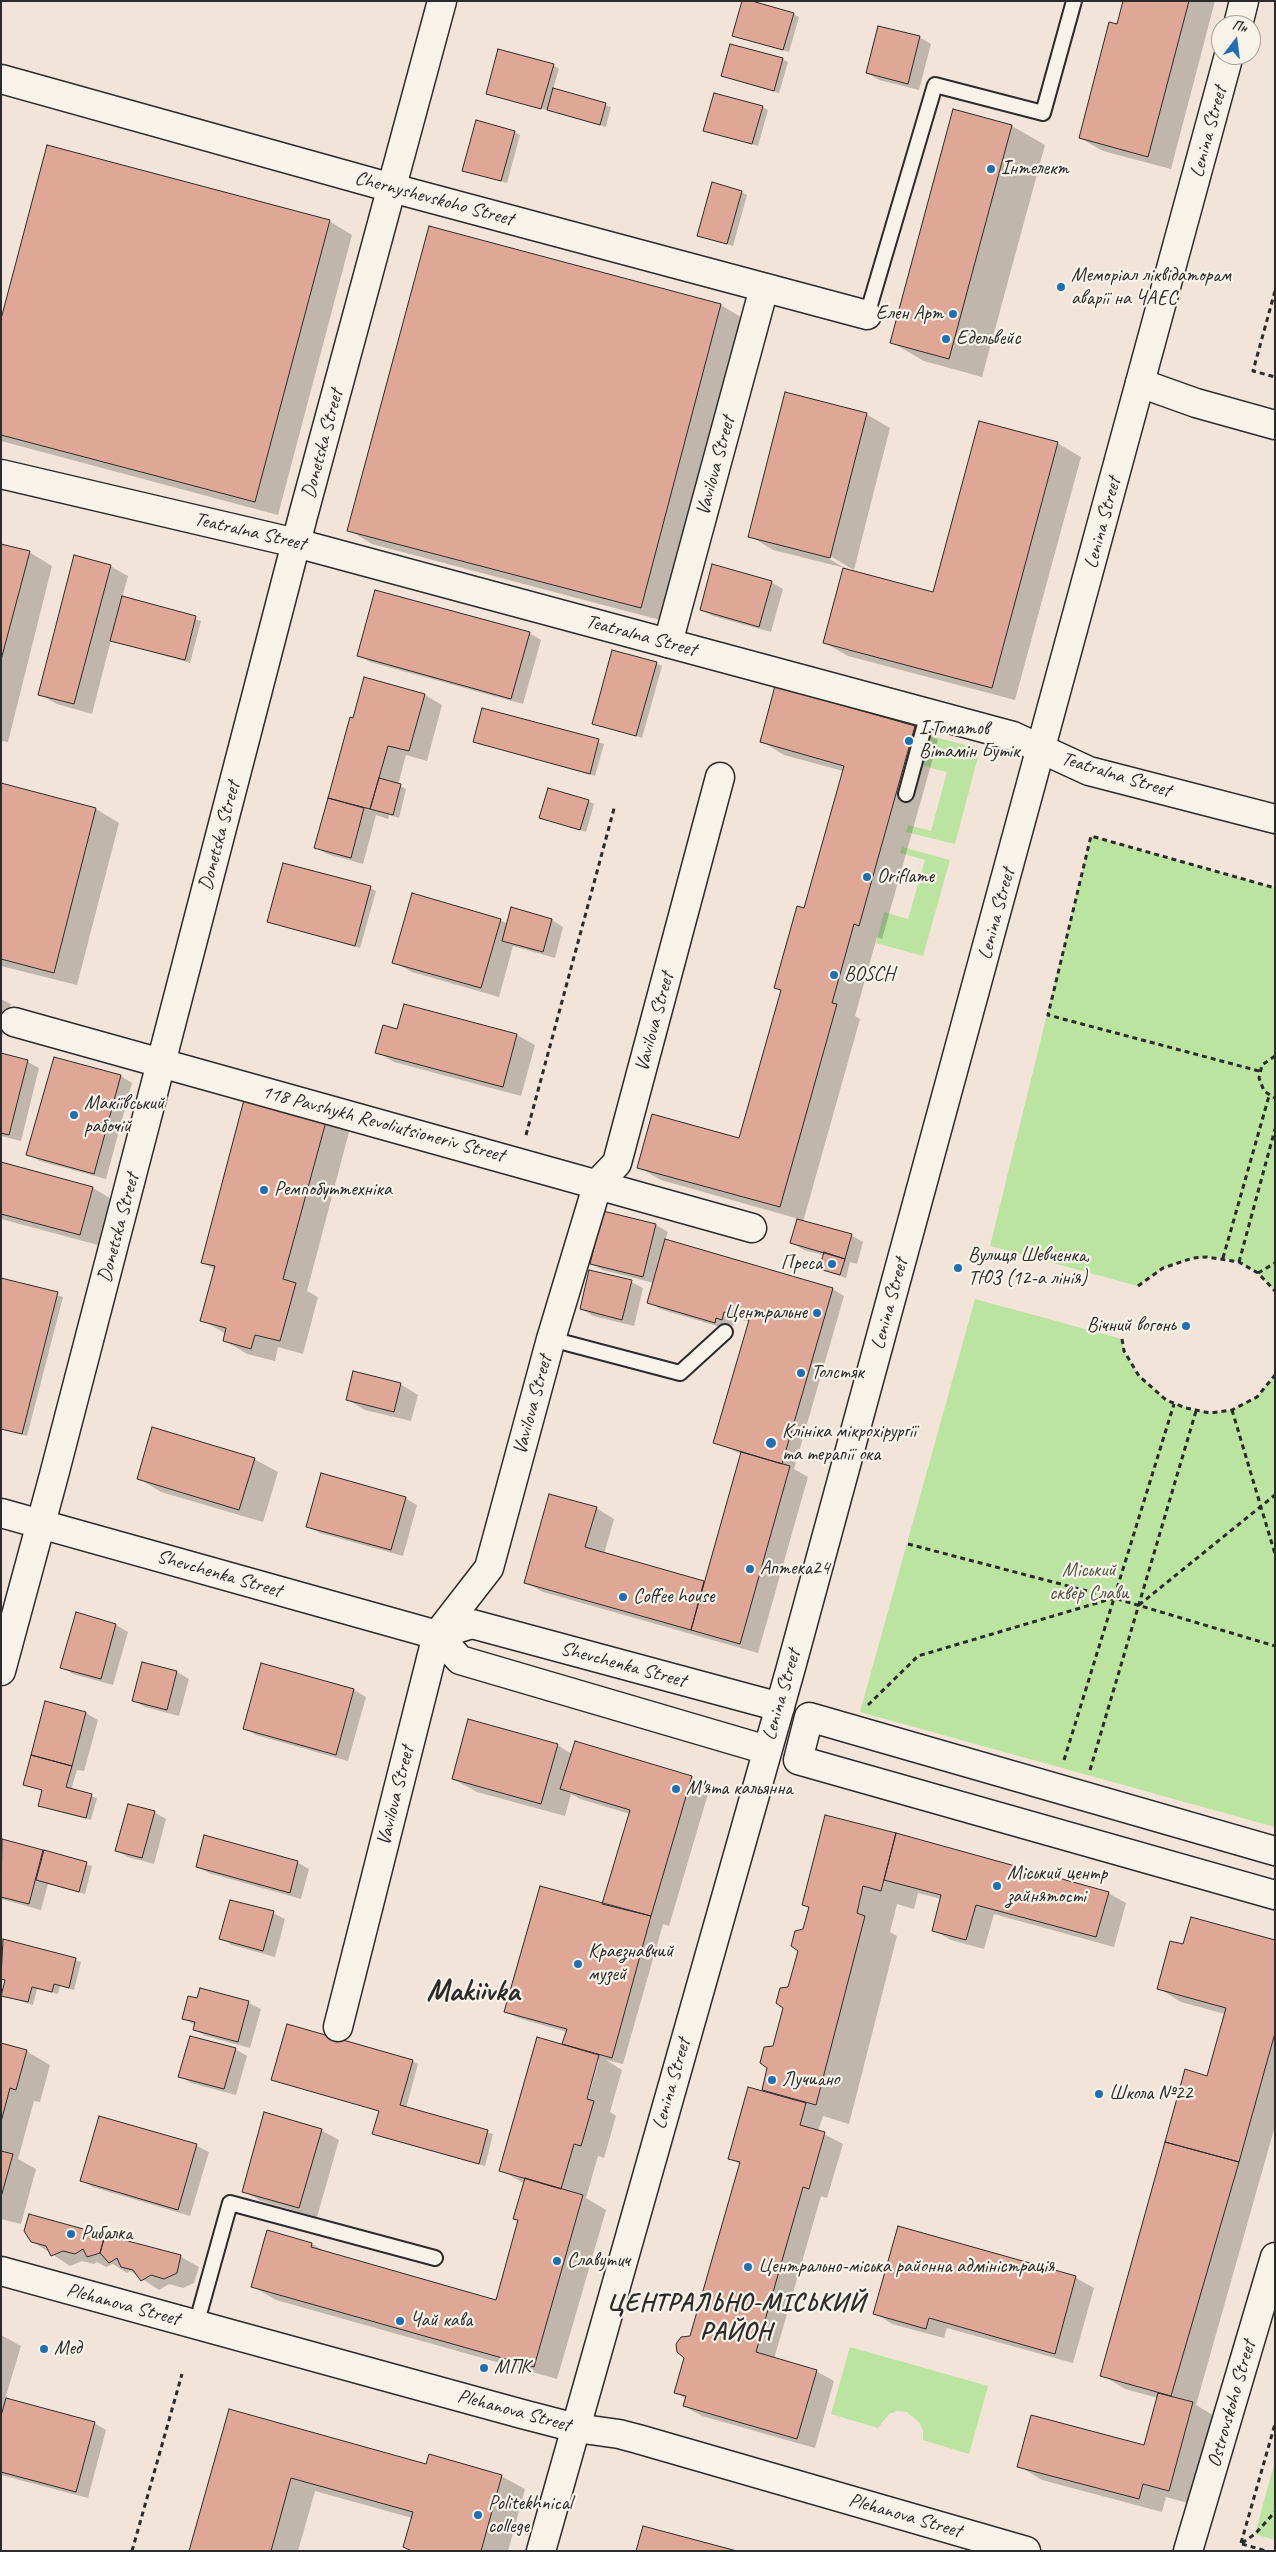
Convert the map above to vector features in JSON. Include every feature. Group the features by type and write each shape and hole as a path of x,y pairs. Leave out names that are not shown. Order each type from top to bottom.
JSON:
{"street":[{"name":"Donetska Street","path":"1,1671 41,1524 296,543 442,1"},
{"path":"1240,15 1244,1"},
{"name":"Lenina Street","path":"541,2551 780,1707 1226,65"},
{"name":"Chernyshevskoho Street","path":"1,79 392,188 867,315"},
{"name":"Vavilova Street","path":"668,643 764,288"},
{"path":"1140,384 1196,403 1275,425"},
{"name":"Teatralna Street","path":"1,474 296,543 1013,736 1089,771 1275,819"},
{"name":"Vavilova Street","path":"338,2026 437,1635 489,1568 551,1339 598,1183 617,1163 720,777"},
{"name":"118 Pavshykh Revoliutsioneriv Street","path":"14,1022 598,1183 752,1228"},
{"name":"Shevchenka Street","path":"1,1513 437,1635 460,1660 767,1750"},
{"name":"Shevchenka Street","path":"437,1635 472,1624 780,1707"},
{"path":"1275,1851 809,1717 798,1760 1275,1895"},
{"name":"Ostrovskoho Street","path":"1188,2551 1275,2257"},
{"name":"Plehanova Street","path":"1,2271 576,2428 619,2434 638,2439 1026,2551"}],"lane":[{"path":"867,315 935,85 1043,113 1074,1"},
{"path":"906,794 928,713"},
{"path":"551,1339 680,1373 725,1332"},
{"path":"196,2325 230,2203 434,2258"}],"path":[{"path":"1275,291 1253,371 1275,377"},
{"path":"519,1162 615,805"},
{"path":"1259,1071 1048,1016 1091,836 1275,888"},
{"path":"1275,1056 1267,1060 1259,1071 1260,1085 1269,1096 1275,1098"},
{"path":"1223,1258 1269,1096"},
{"path":"1239,1262 1275,1130"},
{"path":"1138,1286 1163,1268 1193,1258 1223,1258 1239,1262 1258,1273 1275,1291"},
{"path":"1258,1273 1275,1263"},
{"path":"1122,1340 1124,1352 1139,1376 1166,1400 1196,1411 1210,1413 1232,1410 1257,1397 1275,1375"},
{"path":"1062,1768 1174,1404"},
{"path":"1232,1410 1275,1554"},
{"path":"1089,1775 1196,1411"},
{"path":"1138,1605 1260,1506 1275,1496"},
{"path":"908,1544 1114,1598 1275,1646"},
{"path":"867,1706 918,1656 1114,1598"},
{"path":"132,2551 182,2374"},
{"path":"1241,2544 1275,2424"},
{"path":"1241,2544 1254,2534 1275,2512"},
{"path":"1241,2544 1266,2551"}],"green space":[{"path":"931,736 980,749 955,844 906,832 908,825 931,831 947,772 923,766"},
{"path":"1091,836 1275,888 1275,1291 1258,1273 1239,1262 1223,1258 1193,1258 1163,1268 1138,1286 990,1246"},
{"path":"902,847 950,860 923,956 876,943 884,912 908,919 925,860 900,853"},
{"name":"Міський сквер Слави","path":"975,1299 1122,1339 1124,1351 1139,1376 1166,1400 1186,1408 1210,1413 1232,1410 1257,1397 1275,1375 1275,1827 860,1712"},
{"path":"850,2347 988,2386 969,2454 923,2440 923,2431 920,2423 907,2412 897,2411 889,2414 878,2428 831,2414"},
{"path":"1275,2461 1275,2540 1255,2534"}],"building":[{"path":"742,1 752,1 794,13 783,50 732,36"},
{"path":"1123,1 1189,1 1148,157 1079,138 1109,22 1117,24"},
{"path":"878,26 920,36 908,84 866,73"},
{"path":"730,44 783,58 774,91 721,76"},
{"path":"498,49 554,64 541,109 486,94"},
{"path":"553,88 606,103 600,125 547,110"},
{"path":"714,93 763,106 752,144 703,131"},
{"path":"953,109 1012,125 949,359 890,343"},
{"path":"476,120 515,131 501,181 462,171"},
{"path":"47,145 330,220 255,502 1,435 1,319"},
{"path":"712,182 742,191 727,244 697,236"},
{"path":"429,226 721,304 641,608 347,531"},
{"path":"785,392 867,413 830,558 748,537"},
{"path":"979,421 1058,442 992,688 823,643 843,568 933,592"},
{"path":"1,544 30,551 1,660"},
{"path":"74,555 111,565 74,704 38,695"},
{"path":"712,564 772,581 759,627 700,610"},
{"path":"375,590 530,632 511,699 357,656"},
{"path":"122,596 196,616 185,660 110,641"},
{"path":"612,650 657,662 636,736 592,724"},
{"path":"364,677 425,694 409,751 388,746 370,809 328,798 350,717 353,718"},
{"path":"775,686 915,726 859,926 854,924 832,1003 837,1004 780,1207 637,1168 652,1114 739,1138 781,990 774,988 797,906 804,908 844,766 760,742"},
{"path":"482,708 599,739 590,774 473,742"},
{"path":"379,778 401,784 393,815 370,809"},
{"path":"1,783 96,808 54,973 1,959"},
{"path":"548,788 589,800 580,830 539,818"},
{"path":"328,798 364,808 351,858 314,848"},
{"path":"283,863 371,886 355,946 267,922"},
{"path":"412,893 501,919 481,988 392,963"},
{"path":"511,907 552,919 543,952 502,941"},
{"path":"404,1004 517,1034 503,1087 375,1053 383,1025 397,1029"},
{"path":"1,1053 28,1060 9,1135 1,1133"},
{"name":"Макіївський рабочій","path":"54,1057 121,1075 94,1174 26,1155"},
{"name":"Ремпобуттехніка","path":"245,1096 327,1118 283,1279 296,1283 280,1341 255,1335 251,1349 223,1341 226,1328 200,1321 215,1266 201,1263"},
{"path":"1,1162 93,1187 80,1235 1,1214"},
{"path":"603,1211 656,1224 643,1277 590,1264"},
{"path":"797,1219 852,1234 845,1259 790,1243"},
{"path":"665,1239 833,1288 782,1464 713,1443 749,1320 724,1312 722,1320 716,1318 715,1323 647,1303"},
{"name":"Преса","path":"824,1252 845,1259 840,1275 819,1269"},
{"path":"589,1270 632,1280 622,1320 580,1309"},
{"path":"1,1278 58,1292 22,1434 1,1429"},
{"path":"353,1371 401,1383 394,1412 346,1400"},
{"path":"152,1427 255,1458 239,1510 137,1479"},
{"path":"741,1452 790,1466 740,1644 691,1630"},
{"path":"321,1473 406,1497 391,1550 306,1527"},
{"path":"549,1494 597,1507 585,1547 704,1581 691,1630 524,1583"},
{"path":"76,1612 116,1624 101,1679 60,1668"},
{"path":"142,1662 177,1671 167,1710 132,1701"},
{"path":"261,1663 354,1689 336,1755 243,1729"},
{"path":"45,1701 86,1712 72,1766 31,1755"},
{"path":"468,1719 558,1744 541,1804 452,1779"},
{"path":"575,1741 692,1776 651,1916 602,1904 630,1810 560,1789"},
{"path":"31,1755 72,1766 66,1787 92,1794 86,1818 38,1806 42,1790 23,1785"},
{"path":"128,1804 155,1811 142,1858 115,1851"},
{"path":"825,1815 896,1833 881,1891 863,1886 857,1913 865,1916 816,2105 762,2090 767,2068 760,2063 764,2047 773,2046 783,2008 776,2003 780,1988 788,1987 798,1951 791,1946 795,1931 803,1929 809,1907 802,1905"},
{"name":"Міський центр зайнятості","path":"896,1833 1109,1892 1096,1937 976,1905 966,1940 932,1931 941,1895 884,1880"},
{"path":"204,1835 298,1861 290,1893 196,1867"},
{"path":"2,1839 43,1850 29,1904 1,1897"},
{"path":"44,1850 87,1862 79,1892 36,1880"},
{"name":"Краєзнавчий музей","path":"540,1886 651,1916 612,2058 562,2044 567,2029 504,2012"},
{"path":"230,1900 274,1911 263,1951 219,1939"},
{"path":"1191,1917 1275,1940 1275,2033 1239,2162 1165,2142 1185,2069 1207,2076 1226,2008 1157,1989 1170,1941 1183,1944"},
{"path":"3,1939 76,1958 69,1988 54,1984 52,1992 32,1987 28,2002 1,1996 5,1980 1,1979"},
{"path":"200,1988 249,2001 238,2042 193,2030 195,2022 182,2019 188,1996 197,1998"},
{"path":"287,2024 413,2060 400,2105 488,2130 479,2164 372,2134 379,2111 271,2080"},
{"path":"190,2036 236,2048 224,2089 178,2077"},
{"path":"537,2037 599,2055 587,2099 594,2101 581,2146 574,2144 561,2189 499,2171"},
{"path":"1,2043 27,2050 16,2090 10,2088 1,2122"},
{"path":"748,2087 806,2103 800,2125 825,2132 809,2189 803,2187 756,2352 817,2370 797,2439 683,2406 686,2396 674,2393 684,2358 677,2352 676,2344 681,2337 690,2336 740,2162 728,2159"},
{"path":"264,2112 322,2129 299,2208 242,2192"},
{"path":"99,2116 197,2144 178,2210 80,2181"},
{"path":"1165,2142 1239,2162 1171,2396 1100,2376"},
{"path":"1,2151 13,2154 1,2197"},
{"path":"525,2178 583,2195 534,2367 251,2287 267,2230 312,2243 311,2247 496,2300 518,2220 513,2219"},
{"path":"29,2214 105,2235 100,2253 87,2257 83,2249 75,2254 63,2251 51,2256 46,2246 31,2242 24,2231"},
{"path":"898,2226 1076,2276 1055,2354 929,2318 926,2329 873,2314"},
{"path":"105,2235 181,2255 177,2273 164,2279 151,2275 141,2281 133,2270 121,2267 117,2258 109,2263 100,2253"},
{"path":"1158,2393 1193,2402 1169,2491 1143,2484 1139,2499 1017,2467 1031,2415 1144,2445"},
{"path":"6,2398 95,2422 76,2492 1,2472 1,2416"},
{"path":"229,2409 426,2464 429,2454 502,2475 481,2551 412,2551 403,2547 413,2512 291,2478 271,2551 189,2551"},
{"path":"643,2526 737,2551 636,2551"}],"place":[{"name":"Інтелект","path":"991,169"},
{"name":"Меморіал ліквідаторам аварії на ЧАЕС","path":"1061,287"},
{"name":"Елен Арт","path":"953,314"},
{"name":"Едельвейс","path":"946,339"},
{"name":"І.Томатов Вітамін Бутік","path":"909,741"},
{"name":"Oriflame","path":"867,877"},
{"name":"BOSCH","path":"834,975"},
{"name":"Макіївський рабочій","path":"74,1115"},
{"name":"Ремпобуттехніка","path":"264,1190"},
{"name":"Преса","path":"832,1264"},
{"name":"Вулиця Шевченка, ТЮЗ (12-а лінія)","path":"958,1268"},
{"name":"Центральне","path":"817,1313"},
{"name":"Вічний вогонь","path":"1186,1326"},
{"name":"Толстяк","path":"801,1373"},
{"name":"Клініка мікрохірургії та терапії ока","path":"771,1443"},
{"name":"Аптека24","path":"750,1569"},
{"name":"Coffee house","path":"623,1597"},
{"name":"М'ята кальянна","path":"676,1789"},
{"name":"Міський центр зайнятості","path":"997,1886"},
{"name":"Краєзнавчий музей","path":"578,1964"},
{"name":"Лучиано","path":"772,2080"},
{"name":"Школа №22","path":"1099,2094"},
{"name":"Рибалка","path":"71,2234"},
{"name":"Славутич","path":"557,2261"},
{"name":"Центрально-міська районна адміністрація","path":"748,2267"},
{"name":"Чай кава","path":"400,2321"},
{"name":"Мед","path":"44,2349"},
{"name":"МПК","path":"484,2368"},
{"name":"Politekhnical college","path":"478,2515"}],"district":[{"name":"Makiivka","path":"473,1992"},
{"name":"ЦЕНТРАЛЬНО-МІСЬКИЙ РАЙОН","path":"736,2318"}]}
